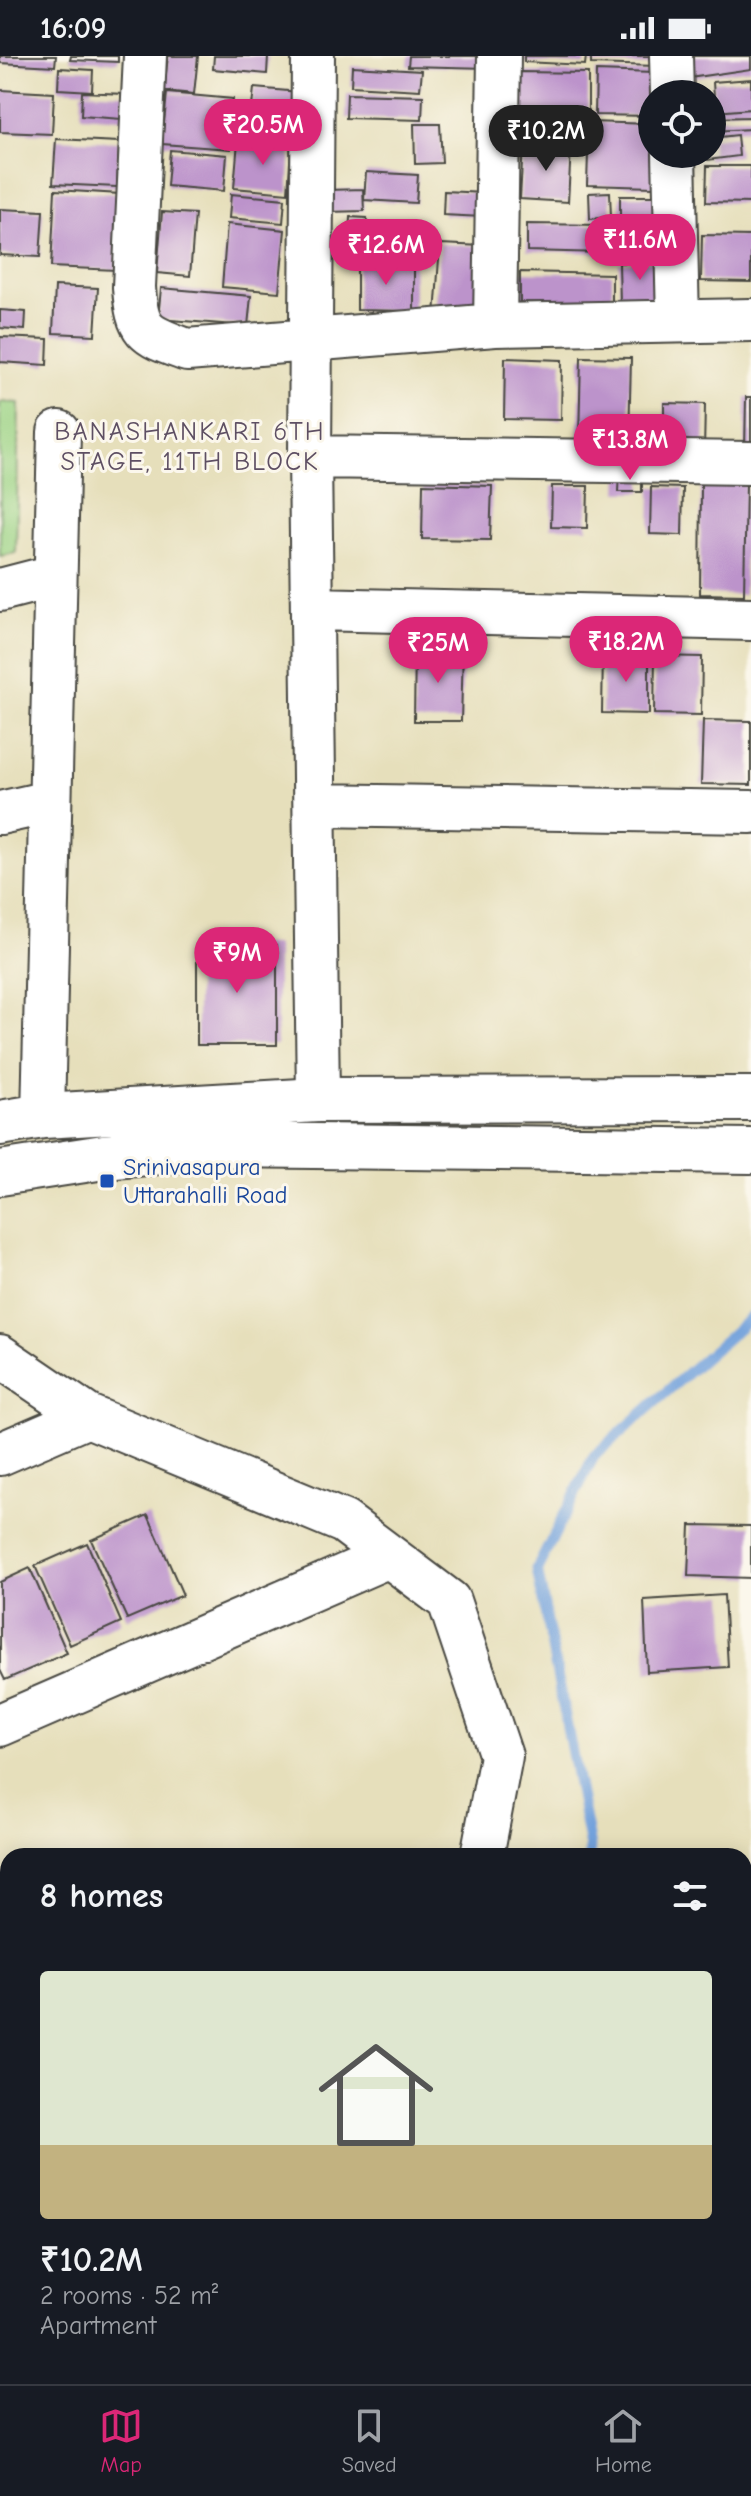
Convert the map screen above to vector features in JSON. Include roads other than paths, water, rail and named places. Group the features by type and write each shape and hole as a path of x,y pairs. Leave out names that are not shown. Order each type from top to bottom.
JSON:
{"main road":[{"path":"0,1123 43,1116 318,1100 751,1099"},
{"path":"0,1173 130,1154 230,1145 751,1151"}],"street":[{"path":"145,56 134,287 136,318 153,338 187,350 495,325 751,320"},
{"path":"313,56 310,457 318,1100"},
{"path":"495,325 499,56"},
{"path":"671,56 672,80"},
{"path":"674,168 678,321"},
{"path":"43,1116 59,432"},
{"path":"310,457 751,463"},
{"path":"0,590 54,576"},
{"path":"312,609 751,619"},
{"path":"0,813 49,802"},
{"path":"315,805 751,812"},
{"path":"0,1356 88,1416 344,1522 449,1601 501,1756 484,1848"},
{"path":"0,1454 88,1416"},
{"path":"0,1725 389,1556"}],"waterway":[{"path":"590,1848 537,1569 594,1456 751,1317"}],"place":[{"name":"Srinivasapura Uttarahalli Road","path":"107,1181"}],"district":[{"name":"BANASHANKARI 6TH STAGE, 11TH BLOCK","path":"190,446"}]}
